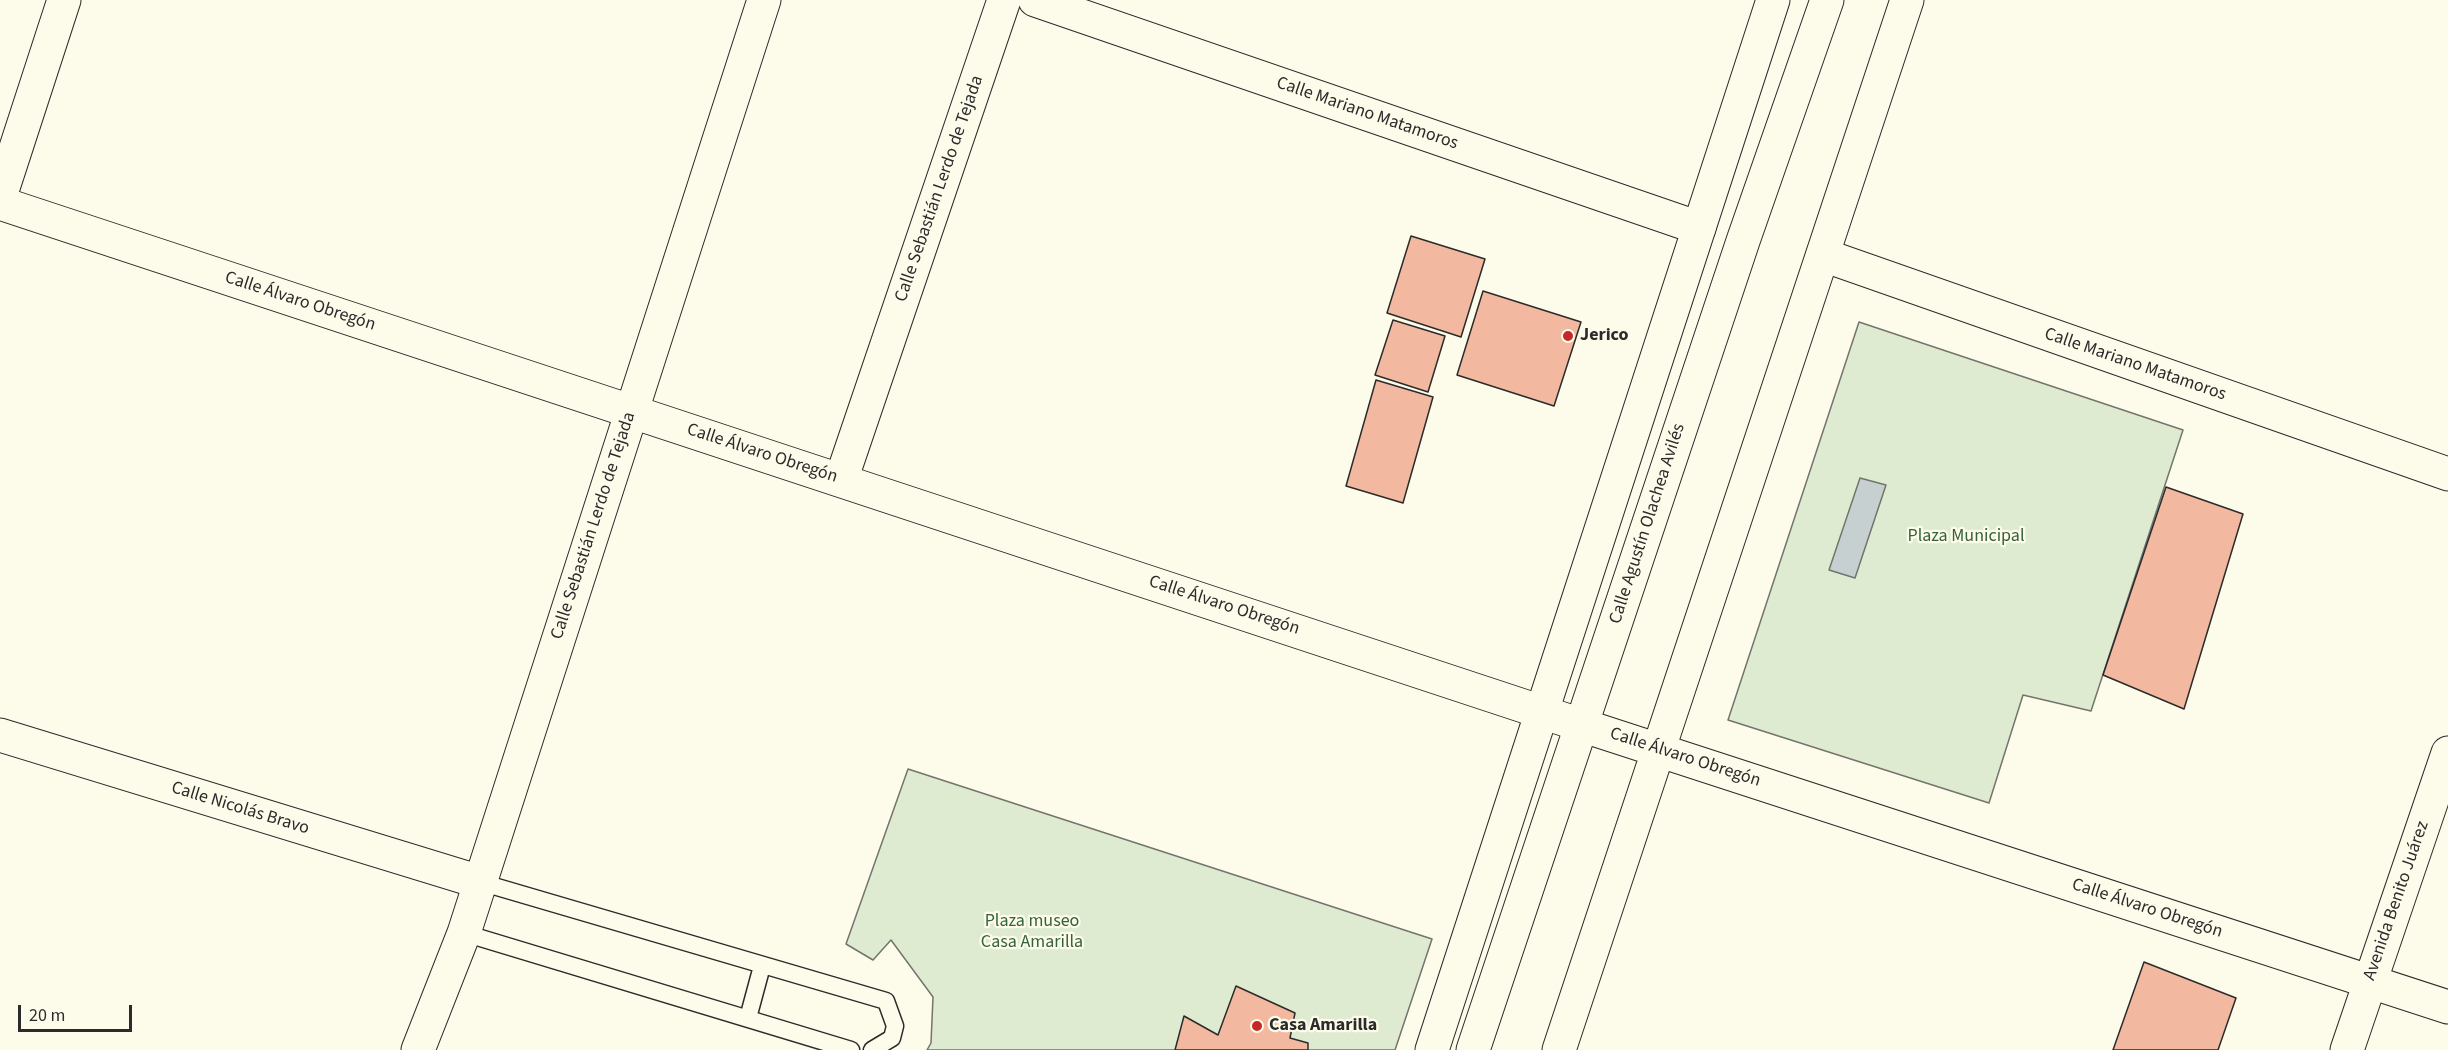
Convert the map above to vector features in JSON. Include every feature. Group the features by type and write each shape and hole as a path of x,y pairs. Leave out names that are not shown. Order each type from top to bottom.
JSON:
{"main road":[{"path":"0,197 64,0"},
{"name":"Calle Sebastián Lerdo de Tejada","path":"418,1050 464,933 764,0"},
{"name":"Calle Sebastián Lerdo de Tejada","path":"841,480 1004,0"},
{"name":"Calle Mariano Matamoros","path":"1035,0 1699,228"},
{"path":"1432,1050 1773,0"},
{"name":"Calle Agustín Olachea Avilés","path":"1473,1050 1743,241 1827,0"},
{"path":"1559,1050 1907,0"},
{"name":"Calle Álvaro Obregón","path":"0,203 1581,725 2448,1007"},
{"name":"Calle Mariano Matamoros","path":"1823,255 2448,474"},
{"name":"Calle Nicolás Bravo","path":"0,735 480,882"},
{"name":"Avenida Benito Juárez","path":"2348,1050 2448,753"}],"lane":[{"path":"480,882 886,1001 895,1026 891,1038 872,1050"},
{"path":"464,933 851,1050"},
{"path":"748,1018 762,966"}],"green space":[{"name":"Plaza Municipal","path":"1859,322 2183,430 2091,711 2023,695 1989,803 1728,720"},
{"name":"Plaza museo Casa Amarilla","path":"908,769 1432,939 1395,1050 927,1050 931,1043 933,997 891,940 873,960 846,944"}],"shaded area":[{"path":"1860,478 1886,485 1855,578 1829,570"}],"building":[{"path":"1411,236 1485,259 1461,337 1387,313"},
{"path":"1483,291 1581,322 1554,406 1457,375"},
{"path":"1393,320 1445,336 1428,392 1375,375"},
{"path":"1376,380 1433,397 1403,503 1346,486"},
{"path":"2166,487 2243,514 2184,709 2103,675"},
{"path":"2144,962 2236,998 2218,1050 2113,1050"},
{"name":"Casa Amarilla","path":"1236,986 1295,1013 1290,1038 1308,1043 1308,1050 1175,1050 1184,1016 1218,1035"}],"place":[{"name":"Jerico","path":"1568,336"},
{"name":"Casa Amarilla","path":"1257,1026"}]}
